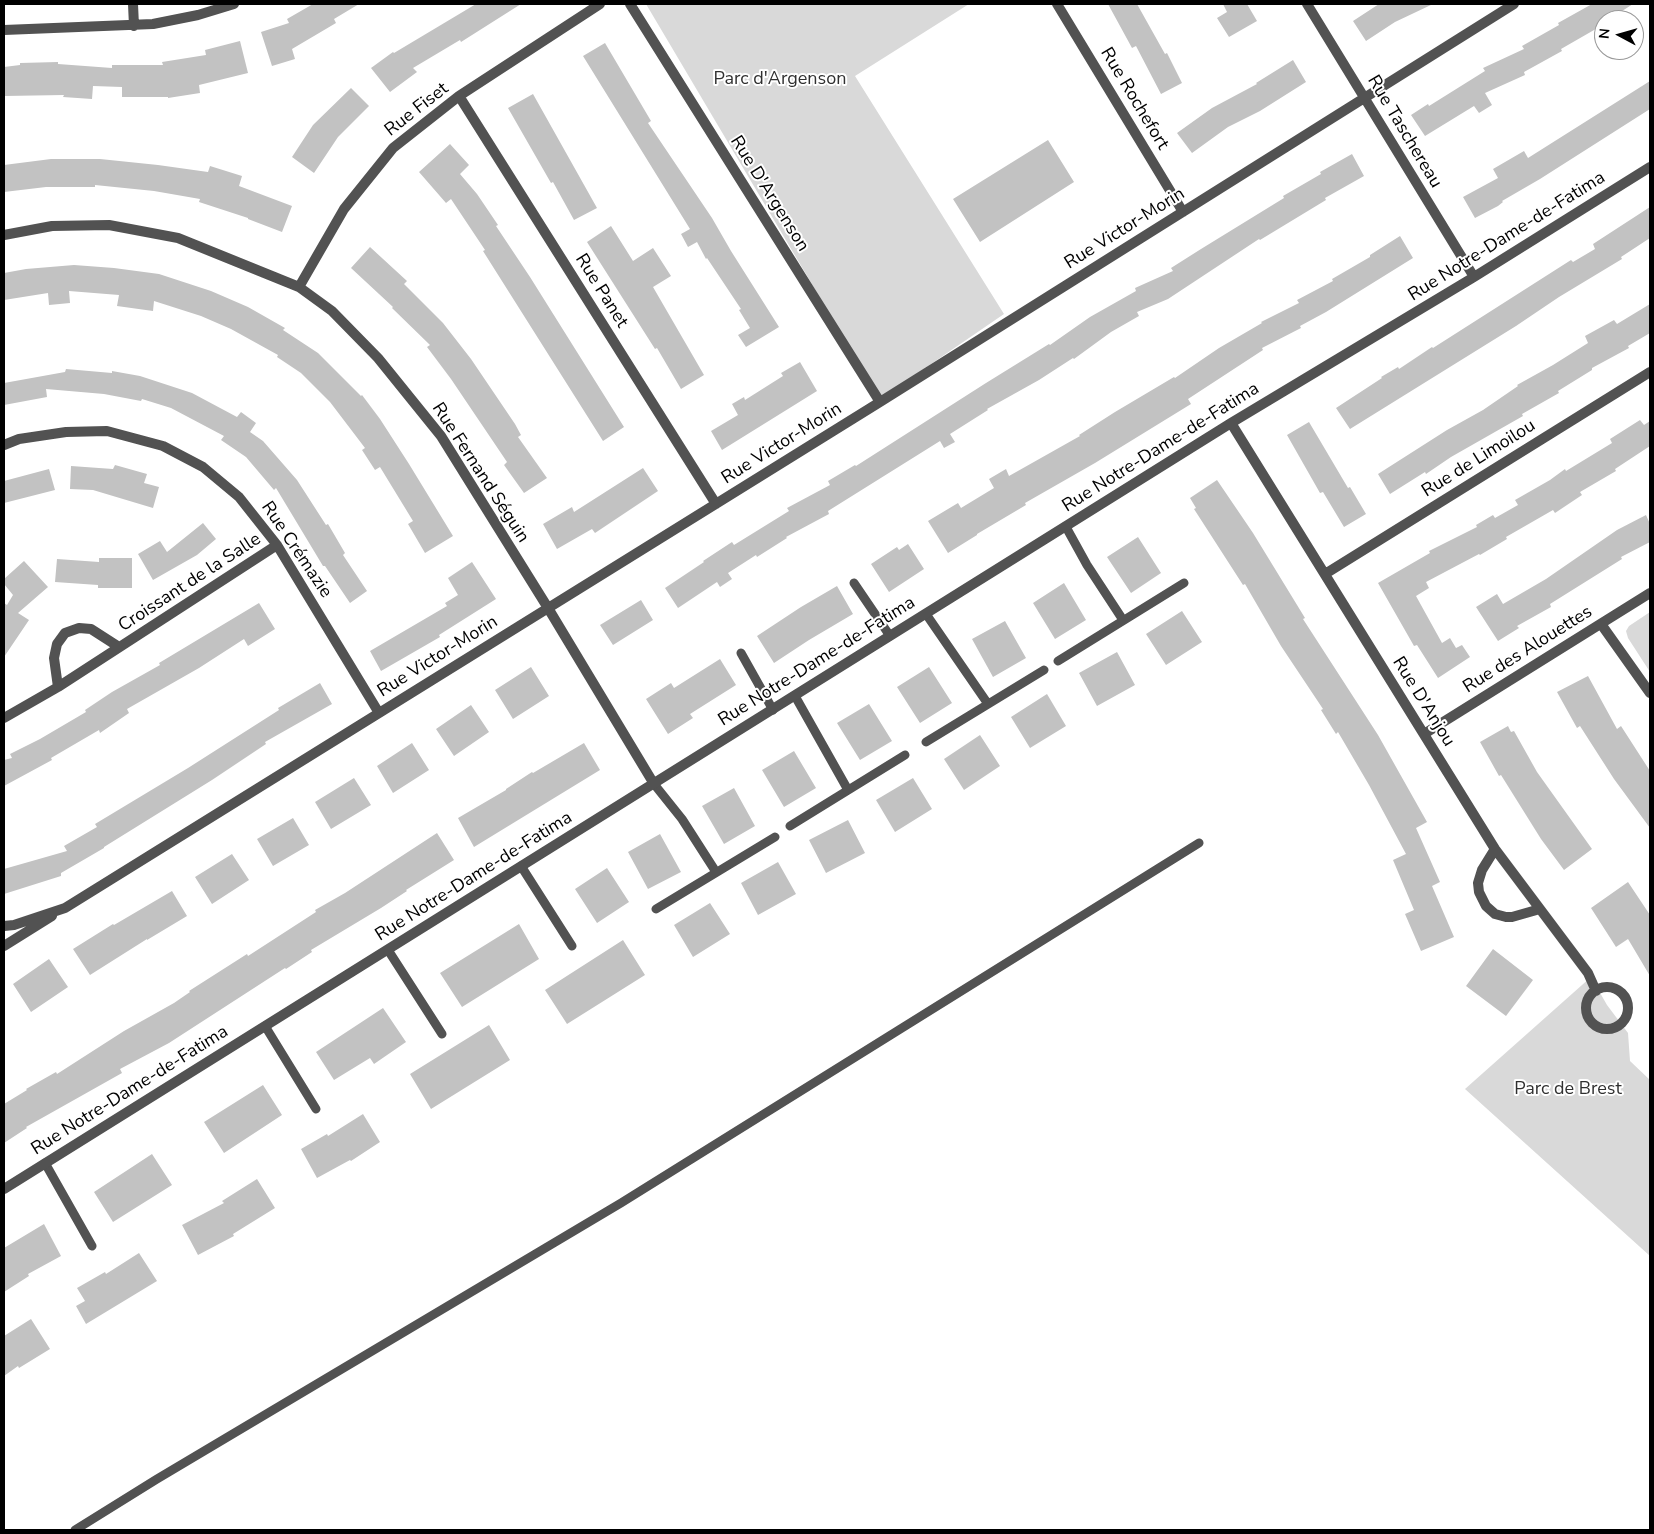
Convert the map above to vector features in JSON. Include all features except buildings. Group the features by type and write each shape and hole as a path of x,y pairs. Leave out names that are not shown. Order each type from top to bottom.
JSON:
{"street":[{"path":"133,4 134,26"},
{"path":"4,30 70,26 134,26 183,18 234,4"},
{"name":"Rue Fiset","path":"298,286 344,209 393,148 459,96 600,4"},
{"name":"Rue D'Argenson","path":"630,4 880,402"},
{"name":"Rue Rochefort","path":"1057,4 1183,212"},
{"name":"Rue Taschereau","path":"1307,4 1474,277"},
{"name":"Rue Victor-Morin","path":"4,946 880,402 1514,4"},
{"name":"Rue Panet","path":"459,96 716,504"},
{"name":"Rue Notre-Dame-de-Fatima","path":"4,1189 1231,424 1474,277 1650,166"},
{"name":"Rue Fernand Séguin","path":"4,235 52,226 109,225 178,238 298,286 332,311 378,358 441,436 654,784"},
{"name":"Rue de Limoilou","path":"1324,574 1650,372"},
{"name":"Rue D'Anjou","path":"1231,424 1495,849 1588,973 1596,990"},
{"name":"Rue Crémazie","path":"4,445 18,439 56,434 107,432 163,446 204,467 239,497 277,545 378,713"},
{"name":"Croissant de la Salle","path":"4,718 58,687 277,545"},
{"name":"Rue des Alouettes","path":"1424,734 1650,593"},
{"path":"1600,624 1650,693"},
{"name":"Croissant de la Salle","path":"58,687 54,658 57,644 65,633 79,628 91,629 119,647"},
{"path":"1495,849 1482,870 1478,883 1479,892 1486,906 1495,914 1506,917 1540,909"},
{"name":"Rue Victor-Morin","path":"4,926 14,925 65,908"},
{"path":"1606,987 1614,988 1625,997 1628,1012 1620,1024 1614,1028 1600,1028 1589,1019 1586,1005 1588,998 1596,990 1606,987"}],"lane":[{"path":"1066,527 1087,565 1123,620"},
{"path":"1058,661 1184,582"},
{"path":"854,583 890,636"},
{"path":"926,614 988,704"},
{"path":"741,653 772,710"},
{"path":"926,742 1044,670"},
{"path":"795,696 848,790"},
{"path":"790,826 905,755"},
{"path":"654,784 682,820 716,872"},
{"path":"656,909 775,837"},
{"path":"75,1530 621,1202 1199,843"},
{"path":"521,866 572,946"},
{"path":"388,950 442,1034"},
{"path":"265,1026 316,1109"},
{"path":"45,1163 92,1246"}],"green space":[{"name":"Parc d'Argenson","path":"646,4 969,4 855,76 1004,314 880,399"},
{"path":"1650,612 1650,672 1628,638 1626,631 1629,626"},
{"name":"Parc de Brest","path":"1591,977 1607,1005 1628,1033 1630,1061 1650,1080 1650,1256 1465,1089"}]}
